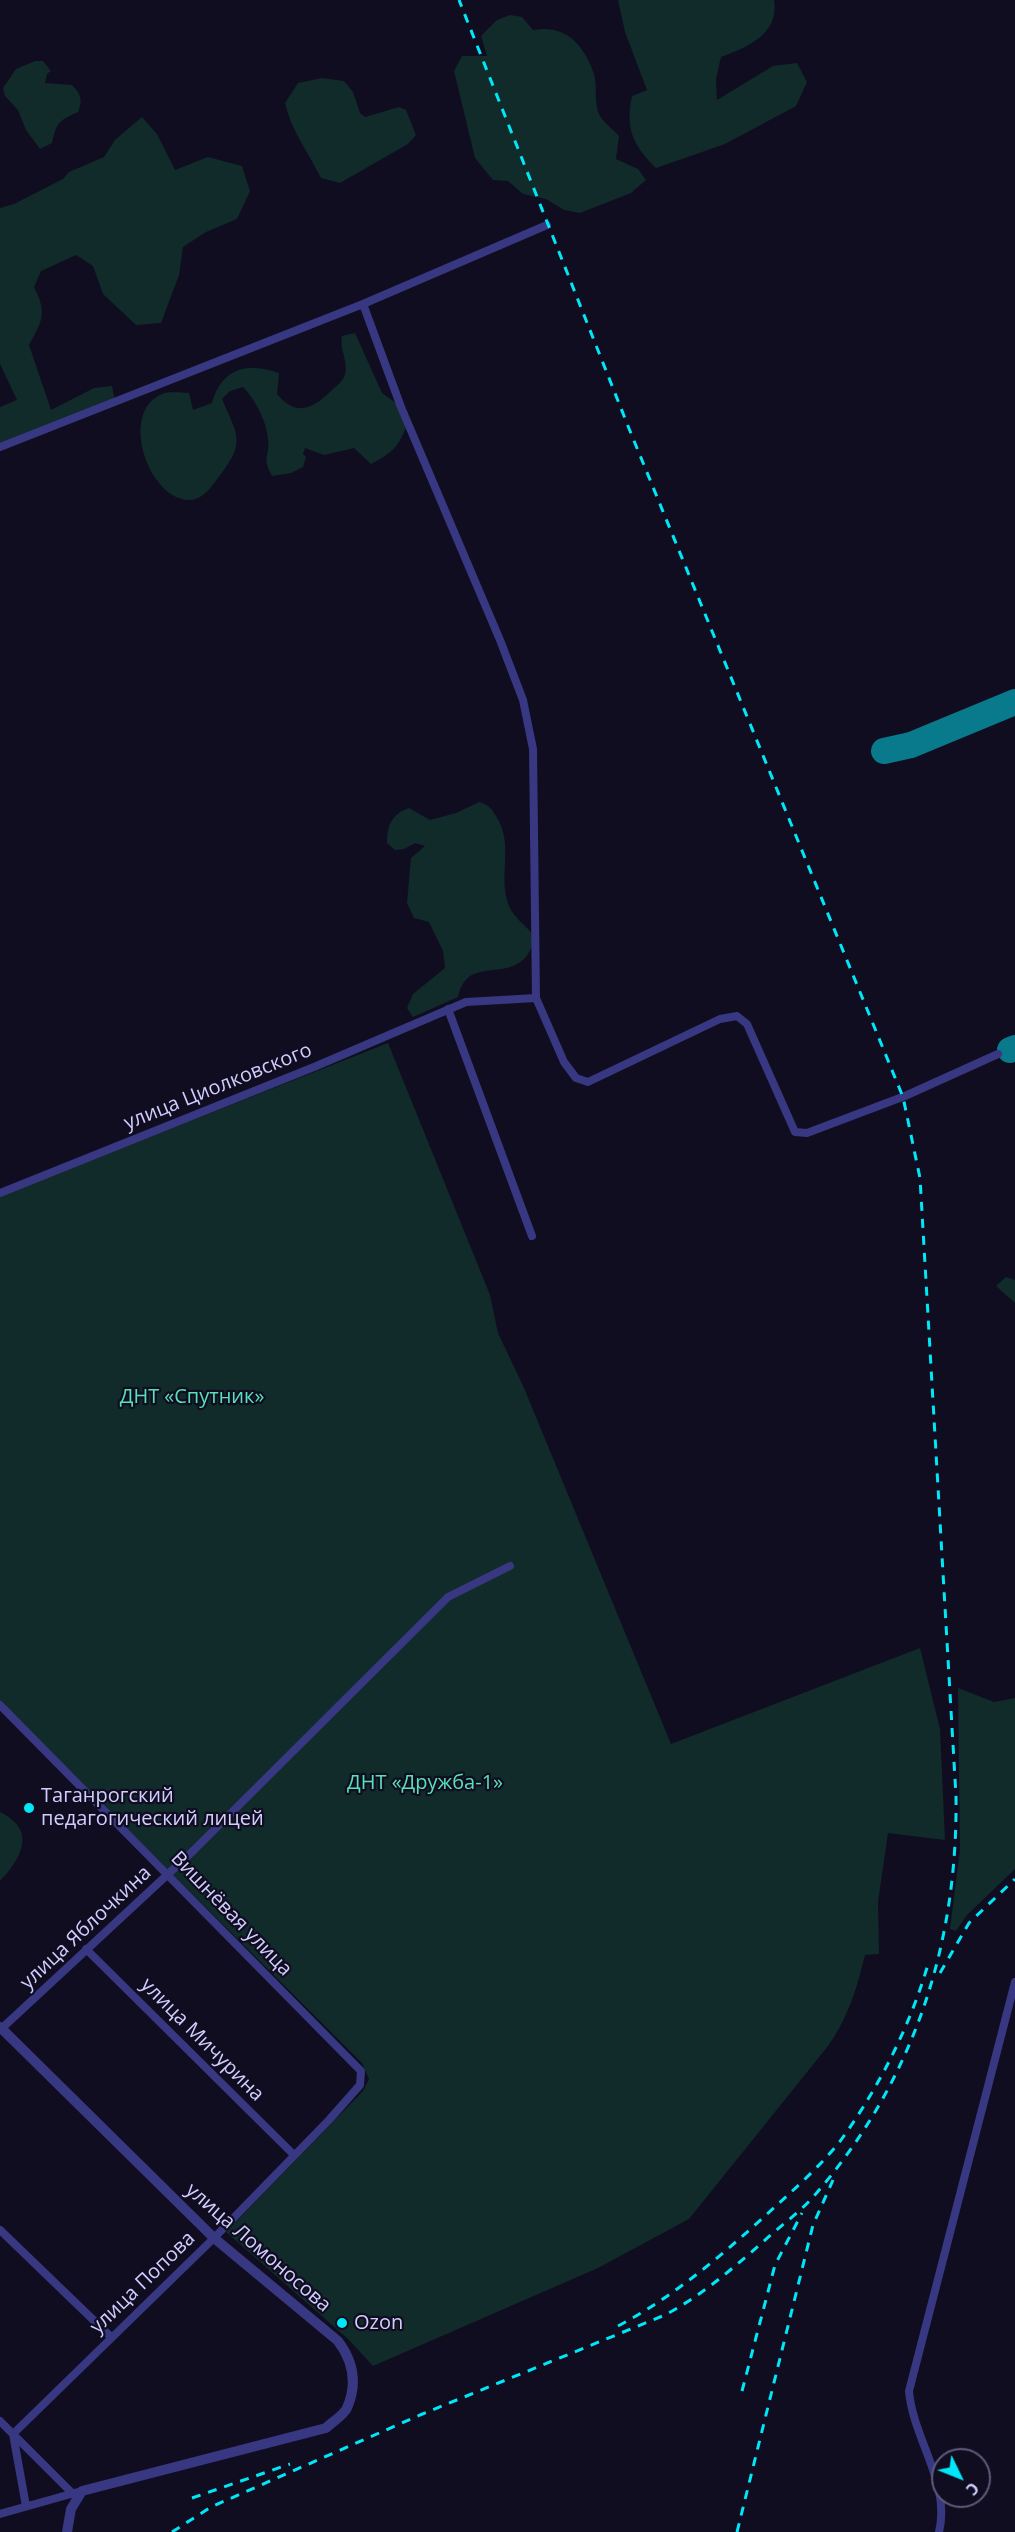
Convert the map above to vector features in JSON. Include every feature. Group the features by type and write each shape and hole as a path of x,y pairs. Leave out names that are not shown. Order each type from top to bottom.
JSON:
{"street":[{"path":"0,447 363,304 547,225"},
{"path":"363,304 401,407 500,640 523,700 533,749 536,998 564,1062 576,1078 588,1082 720,1019 737,1016 747,1024 795,1132 807,1133 905,1096 998,1054"},
{"name":"улица Циолковского","path":"0,1193 315,1067 466,1002 536,998"},
{"path":"448,1009 532,1236"},
{"name":"улица Яблочкина","path":"1,2029 168,1874 448,1597 510,1566"},
{"name":"Вишнёвая улица","path":"0,1705 361,2071"},
{"name":"улица Мичурина","path":"87,1948 294,2155"},
{"path":"939,2532 942,2510 939,2492 910,2406 909,2391 912,2372 1015,1982"},
{"name":"улица Ломоносова","path":"1,2029 214,2238 338,2341 351,2358 354,2378 346,2410 326,2428 78,2492"},
{"name":"улица Попова","path":"13,2434 214,2238 294,2155 360,2085 361,2071"},
{"path":"0,2230 111,2337"},
{"path":"0,2421 78,2492"},
{"path":"13,2434 26,2506"},
{"path":"0,2514 78,2492"},
{"path":"67,2532 71,2509 78,2492"}],"green space":[{"path":"618,0 774,0 772,22 766,31 750,44 721,57 716,79 717,100 773,66 797,63 807,82 796,106 725,144 656,168 636,144 630,127 632,96 647,90 625,32"},
{"path":"510,15 522,17 533,30 555,30 564,33 579,45 594,74 596,101 600,116 619,136 616,159 638,169 646,180 631,193 580,213 564,210 546,199 523,194 508,181 493,180 475,158 454,71 462,56 487,56 481,36 497,20"},
{"path":"35,61 43,61 51,71 47,74 45,83 72,85 81,101 78,112 57,126 52,143 40,149 26,130 18,110 5,96 3,88 16,69"},
{"path":"322,78 344,81 353,92 360,113 365,117 399,107 406,110 416,135 408,144 340,183 321,178 296,132 285,103 298,83"},
{"path":"142,117 157,134 175,170 208,157 242,166 250,191 237,219 206,232 183,247 179,275 161,323 136,325 103,294 93,266 76,255 41,271 34,287 41,304 42,316 29,345 51,410 94,388 112,386 115,401 0,446 0,407 17,400 0,364 0,208 14,204 63,179 69,172 104,157 115,140"},
{"path":"355,333 382,393 401,407 408,422 398,443 385,456 371,464 354,448 324,455 305,448 303,454 306,457 303,467 291,473 272,476 266,461 268,446 263,418 243,387 230,391 222,399 235,430 236,445 229,463 212,486 200,497 190,500 175,496 162,486 152,472 144,454 141,436 142,418 149,404 165,393 189,393 193,410 212,403 216,391 229,375 246,368 256,368 279,373 277,394 291,406 304,408 311,406 343,379 346,367 342,336"},
{"path":"479,802 491,809 502,827 506,895 509,906 535,938 528,954 518,964 473,975 464,983 458,997 413,1017 407,1008 413,994 445,968 443,951 429,922 414,918 407,903 411,858 425,846 415,843 404,849 395,850 387,843 389,826 398,813 409,808 430,820 456,813"},
{"name":"ДНТ «Дружба-1»","path":"388,1043 490,1295 498,1333 524,1388 671,1744 920,1648 940,1729 945,1840 888,1833 878,1902 879,1954 865,1955 851,2002 828,2046 689,2219 598,2268 373,2366 348,2339 226,2232 363,2091 369,2079 362,2063 0,1702 0,1196"},
{"path":"1006,1277 1015,1280 1015,1303 996,1286"},
{"path":"958,1688 994,1702 1015,1698 1015,1869 967,1915 956,1931 950,1929 960,1850"},
{"path":"0,1812 12,1819 19,1827 22,1845 14,1863 0,1881"}],"taxiway":[{"path":"884,751 911,745 1015,702"},
{"path":"1010,1050 1015,1048"}],"railway":[{"path":"172,2532 211,2507 420,2415 665,2315 704,2291 728,2272 814,2196 849,2152 878,2106 903,2059 923,2010 938,1958 949,1906 955,1852 956,1796 920,1178 903,1097 630,431 459,0"},
{"path":"940,1973 969,1923 1015,1879"},
{"path":"618,2326 661,2300 721,2255 794,2190 834,2149 869,2098 893,2054 922,1985 929,1961"},
{"path":"737,2532 813,2225 833,2180"},
{"path":"742,2391 775,2265 802,2213"},
{"path":"192,2498 290,2464"}],"place":[{"name":"Таганрогский педагогический лицей","path":"29,1808"},
{"name":"Ozon","path":"342,2323"}],"park label":[{"name":"ДНТ «Спутник»","path":"192,1397"}]}
